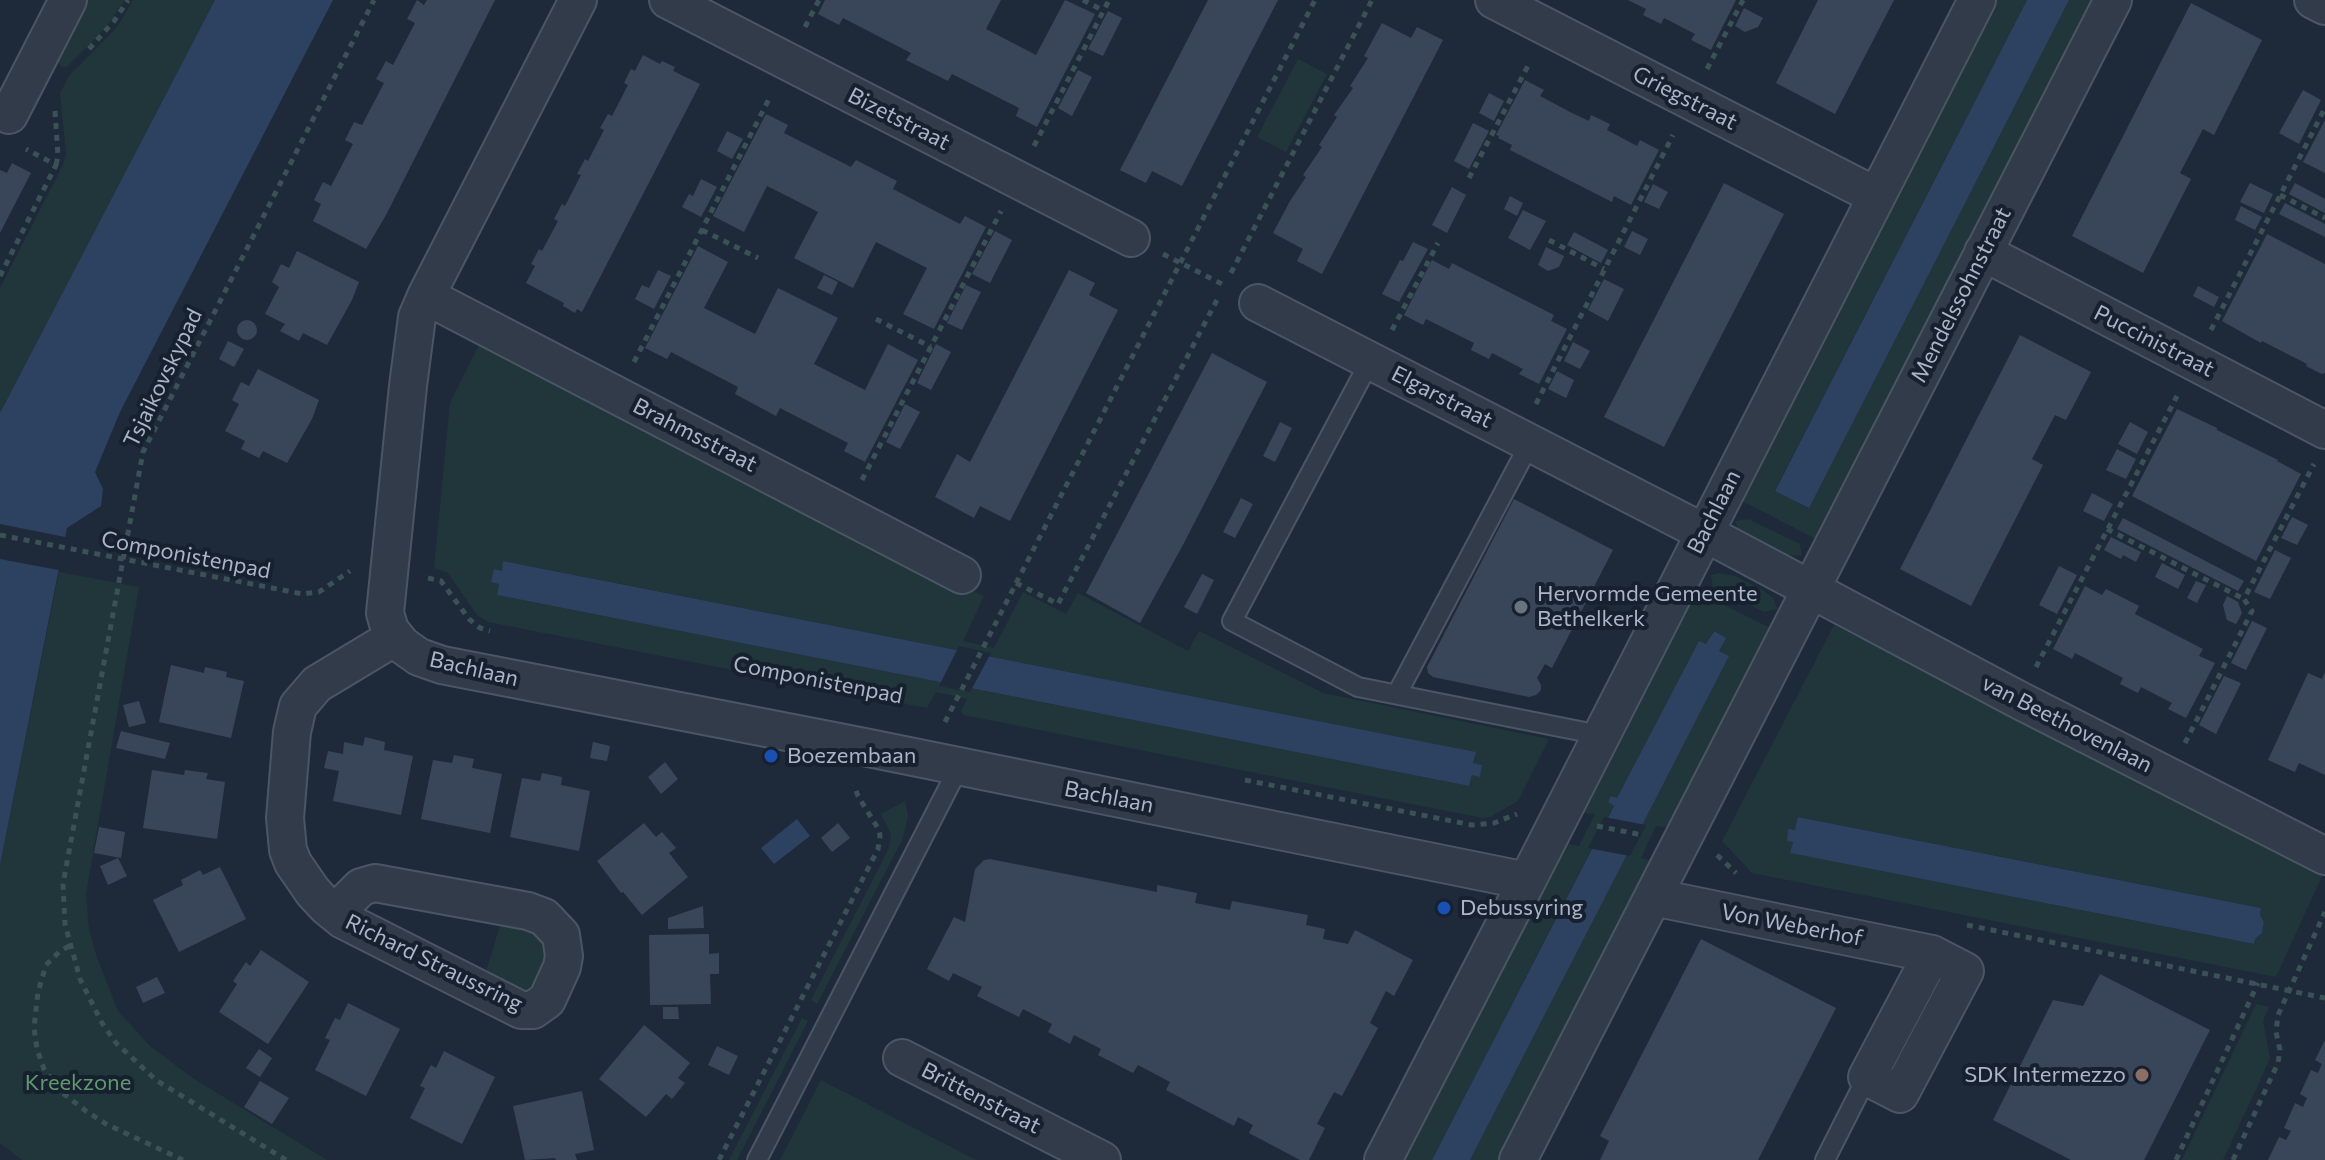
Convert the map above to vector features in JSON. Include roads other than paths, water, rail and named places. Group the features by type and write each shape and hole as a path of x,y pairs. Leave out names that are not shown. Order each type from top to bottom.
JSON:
{"street":[{"path":"8,123 68,0"},
{"path":"395,637 386,622 385,613 417,317 578,0"},
{"name":"Bizetstraat","path":"668,0 1131,238"},
{"name":"Griegstraat","path":"1494,0 1876,196"},
{"name":"Bachlaan","path":"395,637 419,657 442,665 1527,881 1572,821 1600,735 1977,0"},
{"name":"Mendelssohnstraat","path":"1810,590 2113,0"},
{"path":"2313,0 2325,6"},
{"name":"Puccinistraat","path":"1983,252 2195,362 2321,444"},
{"name":"Brahmsstraat","path":"426,296 962,575"},
{"name":"Elgarstraat","path":"1258,303 1703,532"},
{"name":"van Beethovenlaan","path":"1703,532 2019,700 2325,856"},
{"path":"1518,1160 1653,897 1668,840 1810,590"},
{"name":"Richard Straussring","path":"335,913 361,887 375,883 528,911 544,917 561,935 562,967 547,1000 533,1010 521,1010 359,930 335,913 300,875 288,850 285,798 294,722 301,700 317,684 395,637"},
{"path":"1383,1160 1527,881"},
{"name":"Von Weberhof","path":"1653,897 1932,954 1914,1028 1867,1077"},
{"name":"Brittenstraat","path":"902,1058 1102,1160"}],"lane":[{"path":"1372,362 1232,621 1358,687 1600,735"},
{"path":"1397,694 1524,440"},
{"path":"757,1160 959,767"},
{"name":"Von Weberhof","path":"1825,1160 1867,1077"}],"water":[{"path":"215,0 333,0 120,412 95,472 103,489 101,506 67,528 0,865 0,413"},
{"path":"2027,0 2069,0 1809,508 1775,491"},
{"path":"503,561 1476,752 1473,763 1482,765 1480,777 1472,775 1469,786 497,595 499,584 491,582 494,569 502,571"},
{"path":"1714,631 1726,638 1719,651 1729,656 1470,1160 1432,1160 1614,806 1608,802 1611,796 1617,798 1699,641 1706,644"},
{"path":"1798,817 2261,908 2260,915 2264,922 2262,933 2254,944 1790,853 1793,842 1787,841 1788,829 1795,830"},
{"path":"797,819 810,836 774,864 761,848"}],"place":[{"name":"Hervormde Gemeente Bethelkerk","path":"1521,607"},
{"name":"Boezembaan","path":"771,756"},
{"name":"Debussyring","path":"1444,908"},
{"name":"SDK Intermezzo","path":"2142,1075"}],"park label":[{"name":"Kreekzone","path":"78,1083"}]}
